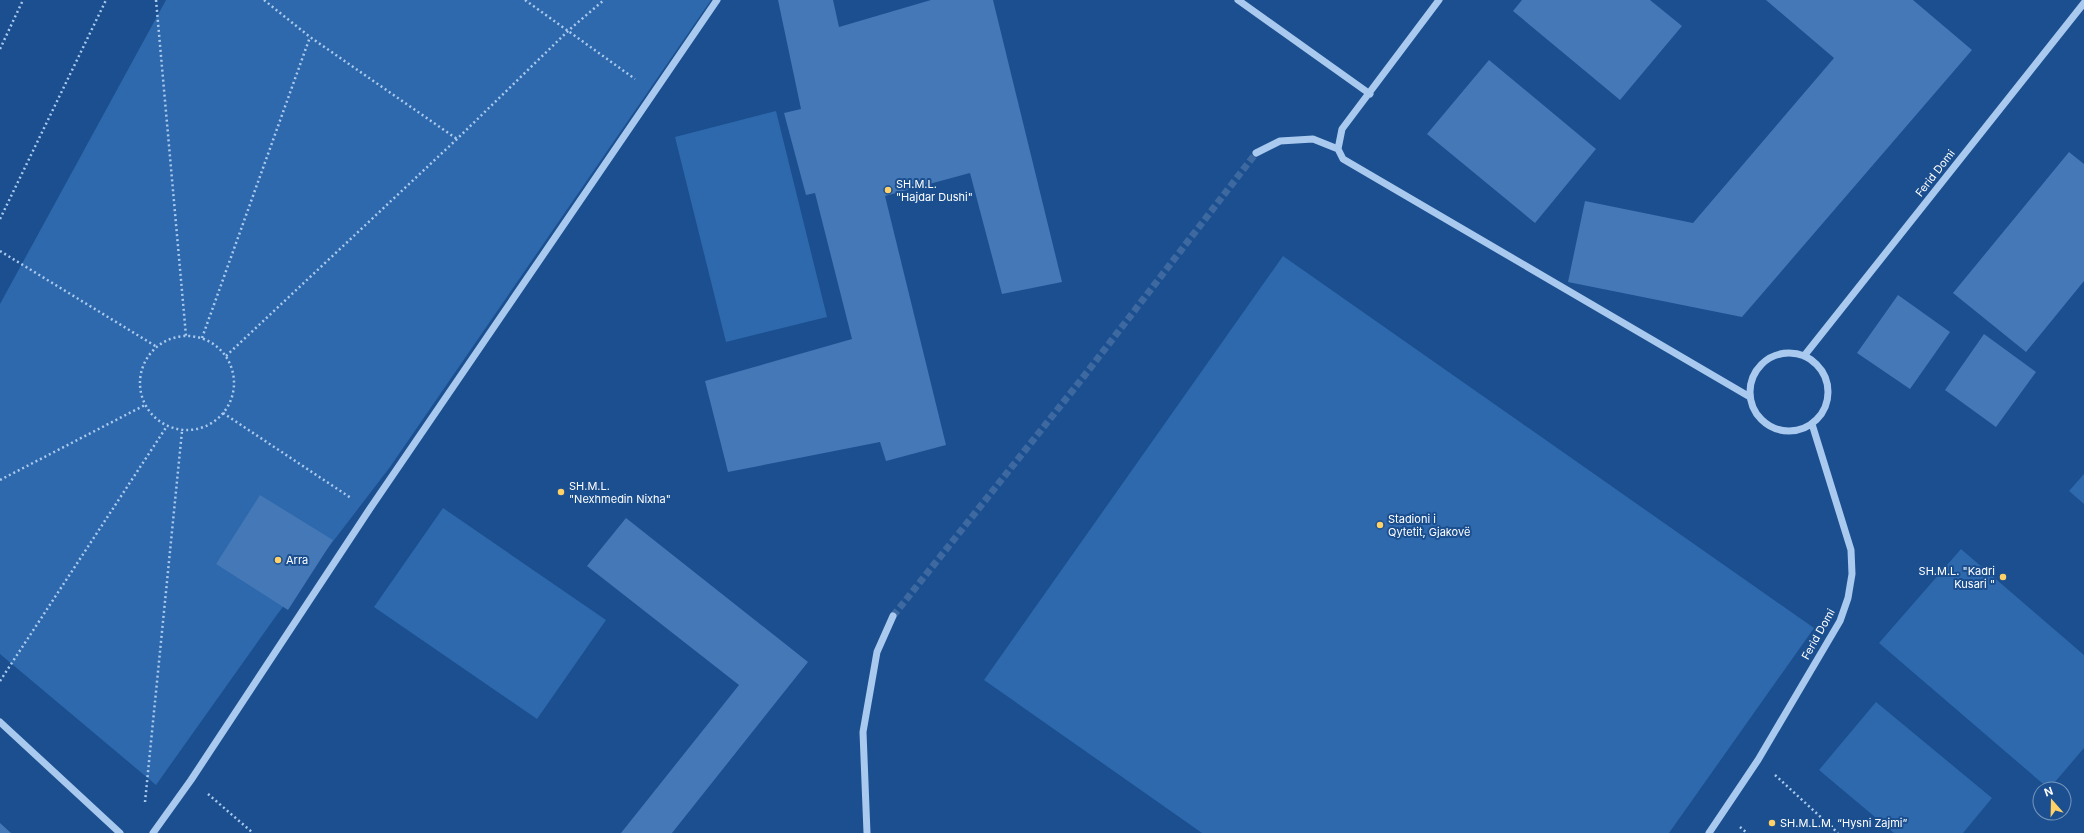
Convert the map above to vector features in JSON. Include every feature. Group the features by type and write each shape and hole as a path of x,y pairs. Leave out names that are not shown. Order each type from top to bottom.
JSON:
{"street":[{"path":"153,833 191,780 369,510 716,0"},
{"path":"1238,0 1370,94"},
{"path":"1439,0 1370,94 1342,129 1338,149 1343,159 1750,397"},
{"name":"Ferid Domi","path":"1804,356 2084,3"},
{"path":"1256,153 1280,141 1313,140 1338,149"},
{"path":"1790,353 1804,356 1815,364 1824,374 1828,388 1827,401 1812,424 1800,430 1787,431 1774,428 1762,421 1754,411 1750,397 1751,384 1756,372 1765,362 1777,356 1790,353"},
{"name":"Ferid Domi","path":"1709,833 1758,760 1840,621 1848,598 1852,574 1851,550 1812,424"},
{"path":"867,833 863,732 877,652 893,616"},
{"path":"0,722 120,833"}],"path":[{"path":"0,49 23,0"},
{"path":"0,219 106,0"},
{"path":"156,0 186,336"},
{"path":"264,0 310,37 457,139"},
{"path":"525,0 654,92"},
{"path":"226,356 457,139 569,30 604,0"},
{"path":"202,338 310,37"},
{"path":"0,251 156,347"},
{"path":"186,336 202,338 215,345 226,356 232,370 234,385 231,400 223,413 212,424 198,430 182,431 167,426 154,417 145,405 140,389 140,374 146,359 156,347 170,339 186,336"},
{"path":"0,480 145,405"},
{"path":"223,413 369,510"},
{"path":"0,681 167,426"},
{"path":"145,809 182,431"},
{"path":"1758,760 1838,833"},
{"path":"191,780 253,833"}],"shaded area":[{"path":"166,0 711,0 390,467 276,616 156,785 0,654 0,304"},
{"path":"776,111 827,317 726,342 675,137"},
{"name":"Stadioni i Qytetit, Gjakovë","path":"1283,256 1814,628 1669,833 1202,833 984,680"},
{"path":"2084,474 2084,504 2069,491"},
{"path":"443,508 606,620 537,719 374,607"},
{"path":"1961,549 2084,655 2084,748 2056,781 2040,781 1879,643"},
{"path":"1876,702 1992,798 1963,833 1894,833 1819,770"}],"building":[{"path":"778,0 833,0 839,27 931,0 993,0 1062,282 1002,294 970,173 885,196 946,445 886,461 880,442 728,472 705,381 852,339 815,193 806,195 784,113 801,109"},
{"path":"1522,0 1650,0 1682,26 1620,100 1513,11"},
{"path":"1766,0 1913,0 1972,50 1742,317 1568,282 1585,201 1693,223 1834,58"},
{"path":"1489,60 1596,149 1535,223 1427,134"},
{"path":"2069,152 2084,164 2084,281 2026,352 1953,293"},
{"path":"1898,295 1950,332 1910,389 1857,353"},
{"path":"1984,334 2036,372 1996,427 1945,390"},
{"path":"260,495 333,540 288,610 216,564"},
{"path":"626,518 808,662 672,833 621,833 739,685 587,566"},
{"path":"0,823 11,833 0,833"}],"tunnel":[{"path":"893,616 1081,380 1256,153"}],"place":[{"name":"SH.M.L. \"Hajdar Dushi\"","path":"888,190"},
{"name":"SH.M.L. \"Nexhmedin Nixha\"","path":"561,492"},
{"name":"Stadioni i Qytetit, Gjakovë","path":"1380,525"},
{"name":"Arra","path":"278,560"},
{"name":"SH.M.L. \"Kadri Kusari \"","path":"2003,577"},
{"name":"SH.M.L.M. “Hysni Zajmi”","path":"1772,823"}]}
